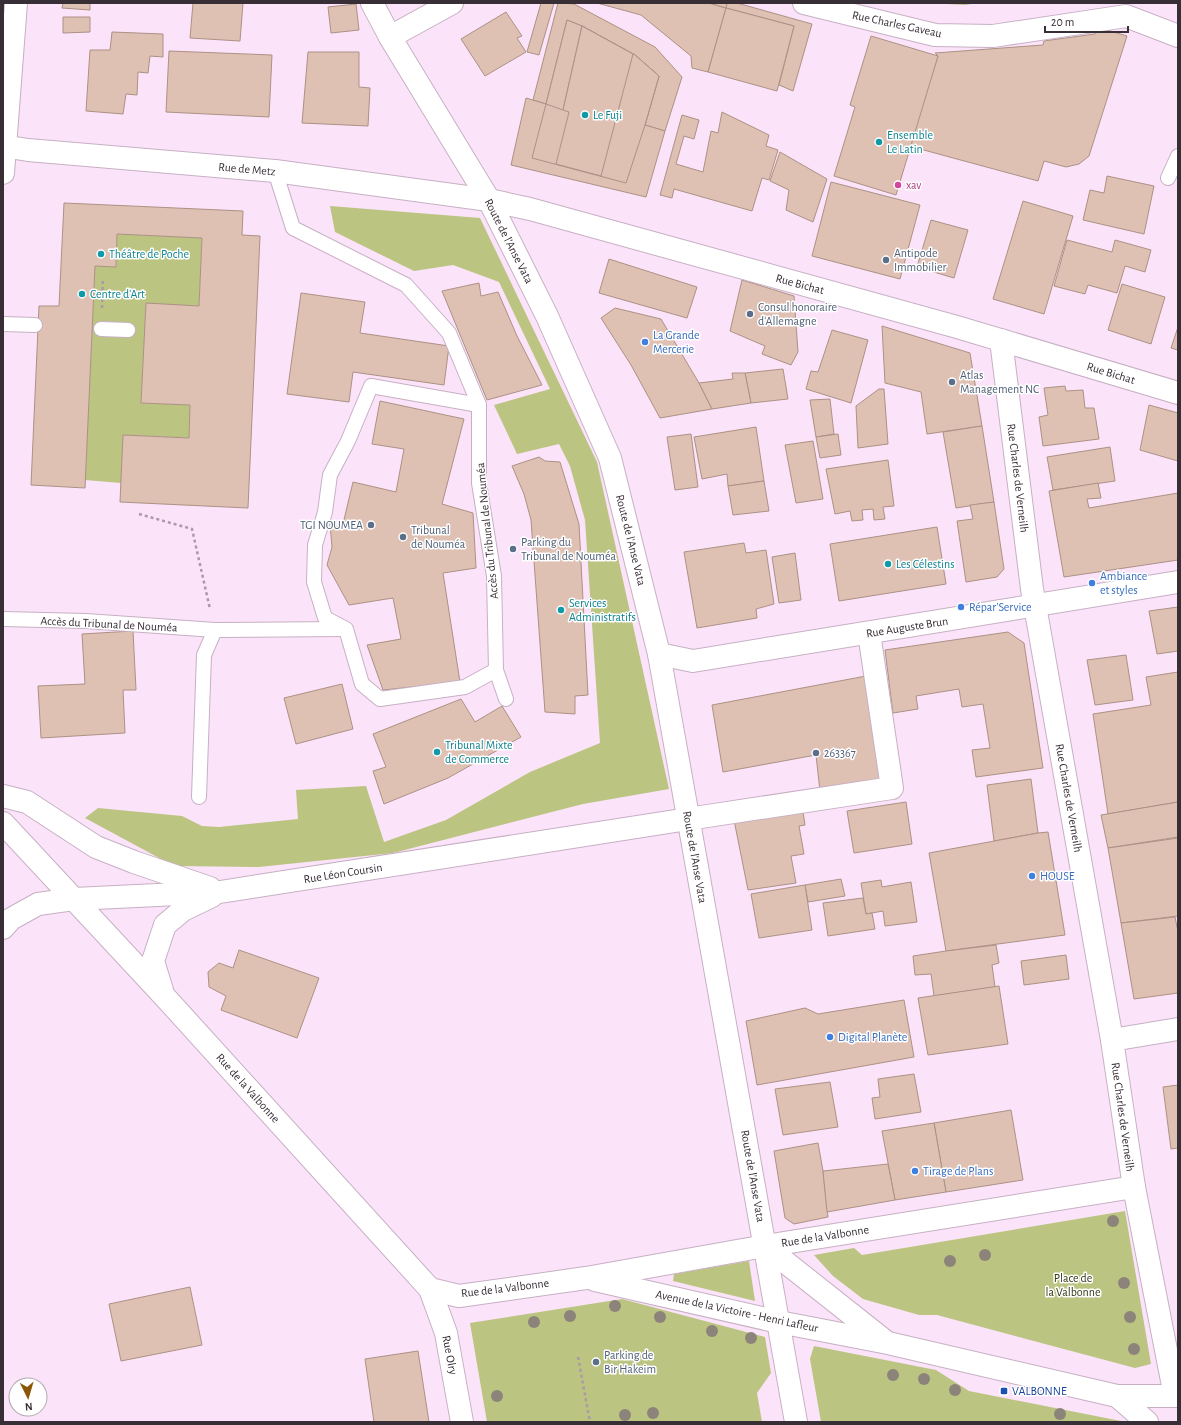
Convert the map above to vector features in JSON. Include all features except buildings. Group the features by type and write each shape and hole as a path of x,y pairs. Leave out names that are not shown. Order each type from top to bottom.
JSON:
{"main road":[{"path":"3,173 16,3"},
{"name":"Route de l'Anse Vata","path":"372,3 390,37 489,200 547,316 610,458 659,654 796,1422"},
{"path":"390,37 452,3"},
{"name":"Rue Charles Gaveau","path":"804,3 935,35 993,36 1126,16 1178,36"},
{"name":"Rue de Metz","path":"4,146 28,150 275,172 489,200"},
{"name":"Rue Bichat","path":"489,200 530,209 957,327 1178,393"},
{"name":"Rue Charles de Verneilh","path":"1001,340 1032,589 1112,1040 1134,1186 1176,1396"},
{"name":"Rue Auguste Brun","path":"659,654 692,661 1178,582"},
{"name":"Rue Léon Coursin","path":"3,928 11,919 38,904 74,899 220,892 688,818 892,788 869,633"},
{"path":"3,796 27,802 96,847 220,892"},
{"name":"Rue de la Valbonne","path":"3,823 164,996 430,1289 459,1296 586,1278 765,1246 1134,1186"},
{"path":"164,996 153,961 165,925 183,910 220,892"},
{"path":"1112,1040 1178,1029"},
{"name":"Avenue de la Victoire - Henri Lafleur","path":"765,1246 888,1343"},
{"name":"Avenue de la Victoire - Henri Lafleur","path":"586,1278 779,1322 888,1343 1117,1396 1176,1396"},
{"name":"Rue Olry","path":"430,1289 446,1333 462,1422"},
{"path":"1117,1396 1147,1422"}],"lane":[{"path":"1168,178 1178,156"},
{"name":"Accès du Tribunal de Nouméa","path":"275,172 293,228 406,285 449,333 479,405 479,483 494,576 496,670 506,699"},
{"path":"3,324 36,324"},
{"path":"101,328 128,330"},
{"path":"479,405 371,386 348,441 330,475 325,512 315,545 314,582 325,618 346,629 362,684 380,699 465,687 496,670"},
{"name":"Accès du Tribunal de Nouméa","path":"3,619 86,621 215,630 346,629"},
{"path":"199,797 204,655 215,630"}],"path":[{"path":"101,328 104,278"},
{"path":"139,514 192,529 215,630"},
{"path":"578,1357 590,1422"}],"green space":[{"path":"928,3 978,3 965,5"},
{"path":"330,206 480,218 597,462 669,789 583,804 393,853 259,867 174,866 85,818 98,808 182,816 202,826 219,827 298,819 296,790 366,786 384,842 446,820 530,772 600,743 585,520 570,466 559,444 517,454 494,405 550,389 499,282 453,265 414,271 335,232"},
{"path":"117,234 202,238 199,306 146,304 141,403 190,405 189,438 123,435 121,483 85,480 95,266 116,267"},
{"name":"Place de la Valbonne","path":"1125,1211 1151,1364 1135,1368 937,1315 919,1315 863,1299 833,1276 814,1255 854,1248 862,1255"},
{"path":"749,1261 755,1301 673,1281 674,1274"},
{"path":"622,1299 765,1337 771,1373 757,1393 762,1422 487,1422 470,1323"},
{"path":"814,1346 936,1370 969,1391 1126,1422 821,1422 810,1359"}],"place":[{"name":"Le Fuji","path":"585,115"},
{"name":"Ensemble Le Latin","path":"879,142"},
{"name":"xav","path":"898,185"},
{"name":"Théâtre de Poche","path":"101,254"},
{"name":"Antipode Immobilier","path":"886,260"},
{"name":"Centre d'Art","path":"82,294"},
{"name":"Consul honoraire d'Allemagne","path":"750,314"},
{"name":"La Grande Mercerie","path":"645,342"},
{"name":"Atlas Management NC","path":"952,382"},
{"name":"TGI NOUMEA","path":"371,525"},
{"name":"Tribunal de Nouméa","path":"403,537"},
{"name":"Parking du Tribunal de Nouméa","path":"513,549"},
{"name":"Les Célestins","path":"888,564"},
{"name":"Ambiance et styles","path":"1092,583"},
{"name":"Répar'Service","path":"961,607"},
{"name":"Services Administratifs","path":"561,610"},
{"name":"Tribunal Mixte de Commerce","path":"437,752"},
{"name":"263367","path":"816,753"},
{"name":"HOUSE","path":"1032,876"},
{"name":"Digital Planète","path":"830,1037"},
{"name":"Tirage de Plans","path":"915,1171"},
{"name":"Parking de Bir Hakeim","path":"596,1362"},
{"name":"VALBONNE","path":"1004,1391"}]}
